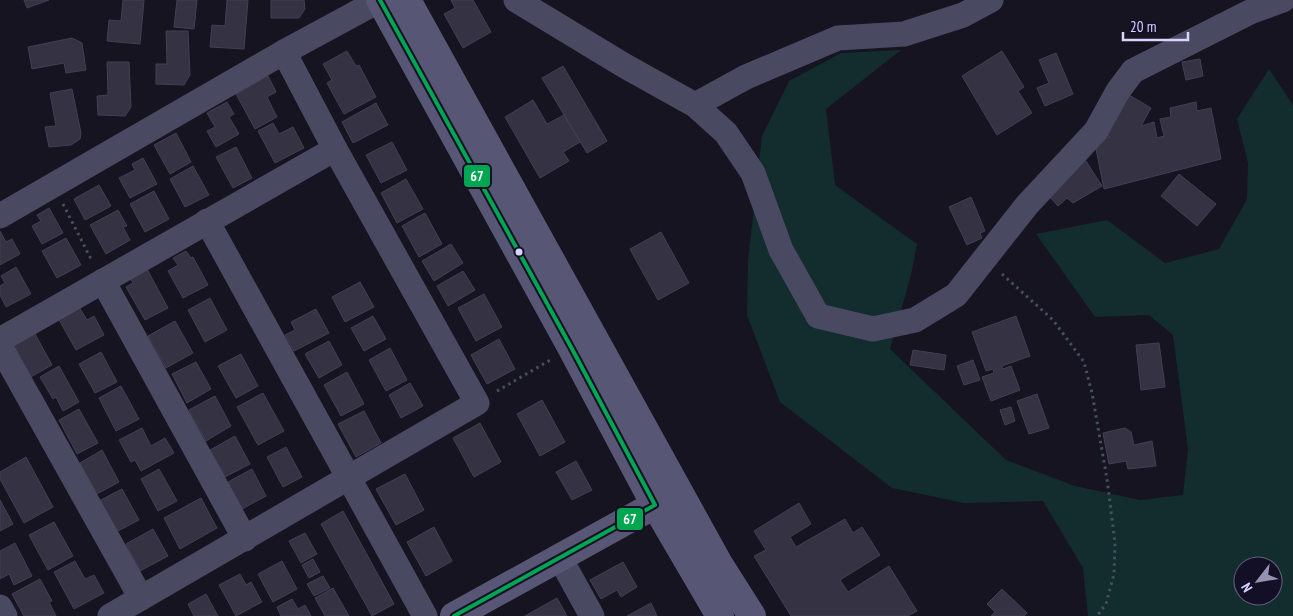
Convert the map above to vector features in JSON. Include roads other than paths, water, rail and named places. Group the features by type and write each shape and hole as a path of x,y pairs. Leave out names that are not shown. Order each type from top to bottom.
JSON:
{"street":[{"path":"0,216 284,52 380,0 572,347 655,505 720,616"},
{"path":"407,0 719,564 752,616"},
{"path":"516,0 625,66 695,105 726,133 753,173 781,250 818,316 873,328 914,320 956,295 1027,205 1096,131 1118,91 1133,72 1250,12 1283,0"},
{"path":"695,105 746,77 838,38 904,34 964,15 991,0"},
{"path":"110,616 477,403 335,149 284,52"},
{"path":"0,340 335,149"},
{"path":"207,221 425,616"},
{"path":"103,281 245,539"},
{"path":"0,346 141,598"},
{"path":"454,616 680,491"},
{"path":"560,558 592,616"},
{"path":"0,607 5,616"}]}
